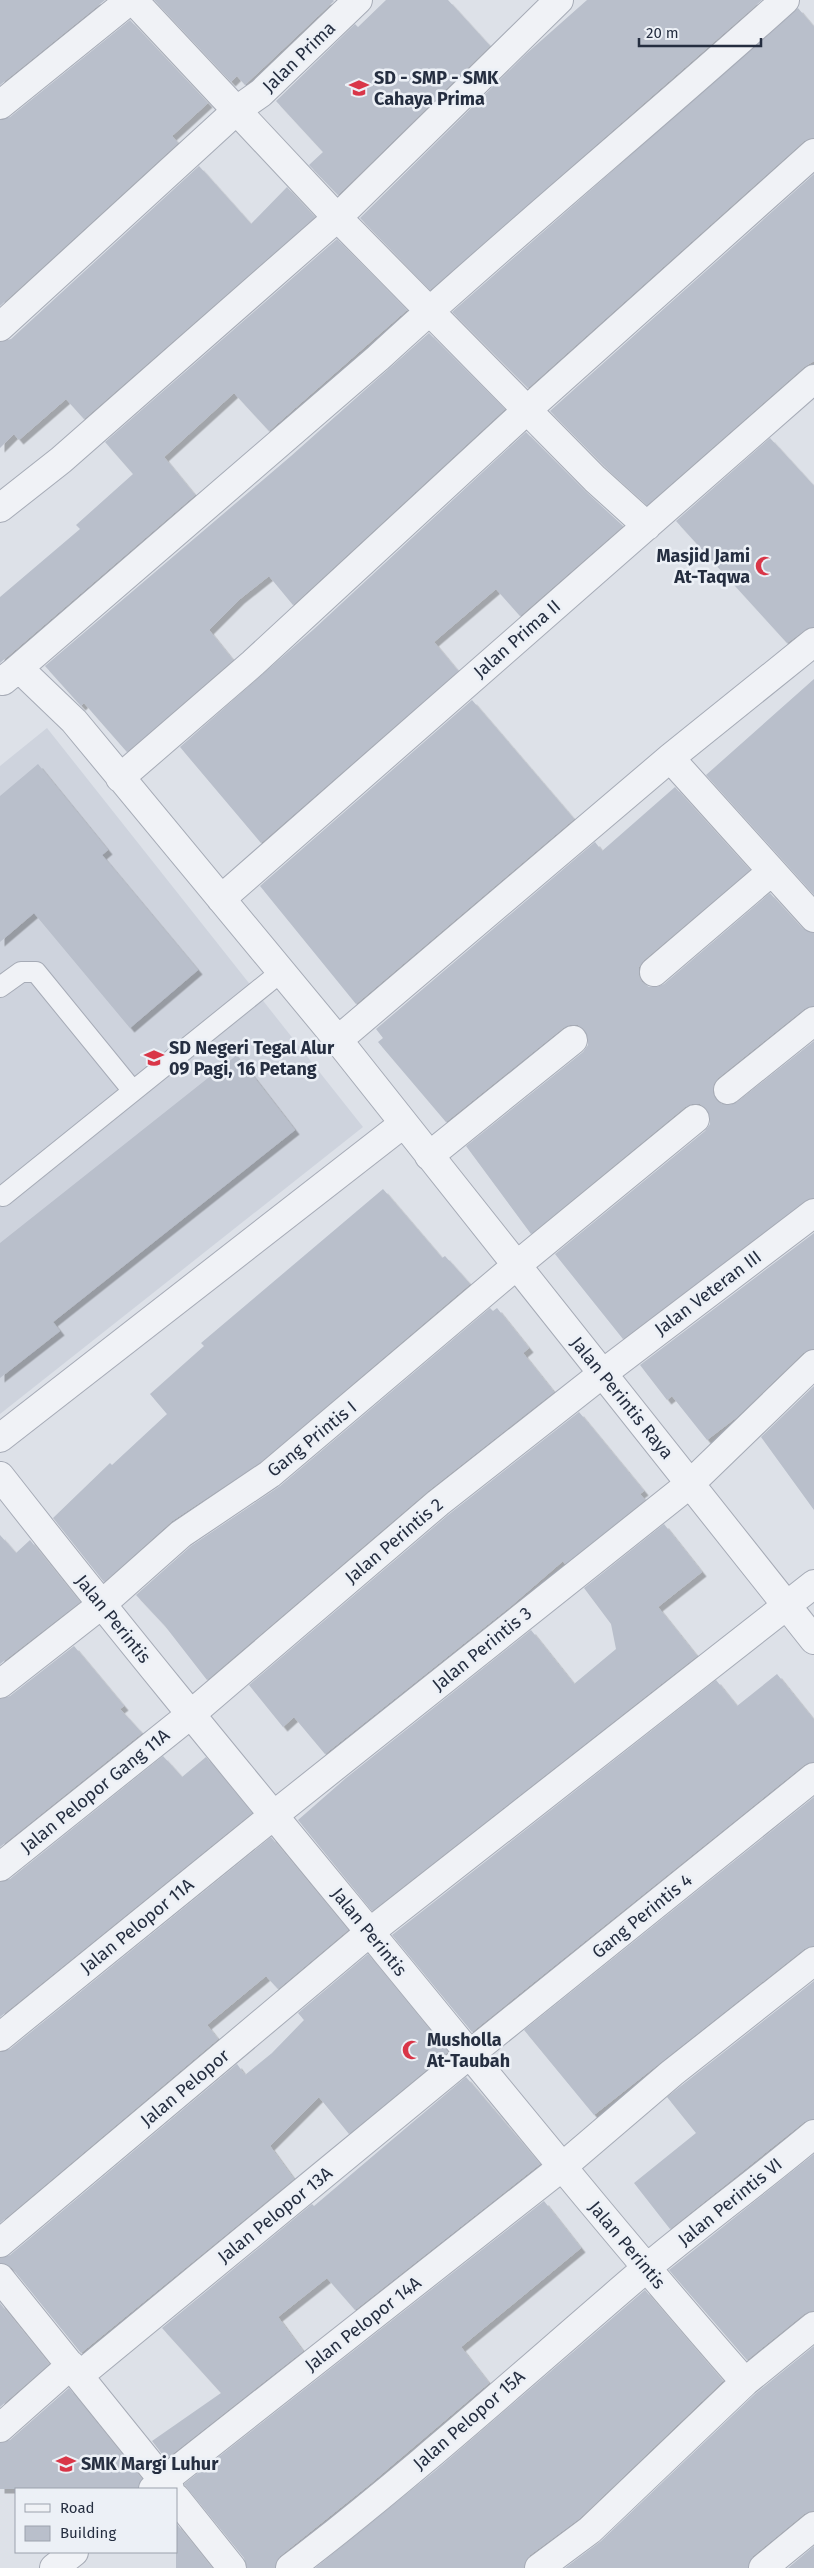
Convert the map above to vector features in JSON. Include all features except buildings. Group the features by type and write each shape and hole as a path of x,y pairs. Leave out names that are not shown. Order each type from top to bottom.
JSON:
{"street":[{"path":"0,105 132,0 429,310 595,479 647,526"},
{"name":"Jalan Prima","path":"0,327 237,110 261,93 358,0"},
{"path":"0,508 61,460 338,217 559,0"},
{"path":"7,678 378,358 429,310 695,81 785,0"},
{"path":"120,778 253,663 528,410 814,153"},
{"name":"Jalan Prima II","path":"221,899 814,379"},
{"path":"338,1040 670,758 814,642"},
{"name":"Jalan Perintis Raya","path":"7,678 25,674 74,721 338,1040 814,1640"},
{"path":"670,758 814,918"},
{"path":"654,972 771,872"},
{"path":"728,1090 814,1020"},
{"path":"429,1156 573,1040"},
{"name":"Gang Printis I","path":"0,1684 101,1605 181,1534 270,1474 517,1265 695,1119"},
{"path":"0,1438 404,1124"},
{"name":"Jalan Veteran III","path":"602,1374 814,1213"},
{"name":"Jalan Perintis 3","path":"274,1815 691,1483 814,1364"},
{"name":"Jalan Perintis 2","path":"190,1714 438,1504 602,1374"},
{"name":"Jalan Perintis","path":"0,1476 101,1605 562,2167 646,2269 745,2382"},
{"path":"370,1932 814,1584"},
{"name":"Jalan Pelopor Gang 11A","path":"0,1867 190,1714"},
{"name":"Gang Perintis 4","path":"470,2054 814,1777"},
{"name":"Jalan Pelopor 11A","path":"0,2038 274,1815"},
{"name":"Jalan Pelopor","path":"0,2243 370,1932"},
{"name":"Jalan Pelopor 14A","path":"167,2488 562,2167 672,2073 814,1961"},
{"name":"Jalan Pelopor 13A","path":"0,2428 76,2370 470,2054"},
{"name":"Jalan Perintis VI","path":"646,2269 762,2179 814,2134"},
{"name":"Jalan Pelopor 15A","path":"290,2568 369,2508 646,2269"},
{"path":"0,2278 76,2370 165,2488"},
{"path":"539,2568 590,2530 745,2382 814,2326"},
{"path":"178,2503 232,2568"},
{"path":"762,2568 814,2526"},
{"path":"54,2568 73,2553"}],"lane":[{"path":"0,987 21,972 36,972 133,1090"},
{"path":"3,1196 281,972"}],"shaded area":[{"name":"SD Negeri Tegal Alur 09 Pagi, 16 Petang","path":"47,728 363,1127 0,1414 0,766"}],"place":[{"name":"SD - SMP - SMK Cahaya Prima","path":"359,88"},
{"name":"Masjid Jami At-Taqwa","path":"765,566"},
{"name":"SD Negeri Tegal Alur 09 Pagi, 16 Petang","path":"154,1058"},
{"name":"Musholla At-Taubah","path":"412,2050"},
{"name":"SMK Margi Luhur","path":"66,2464"}]}
